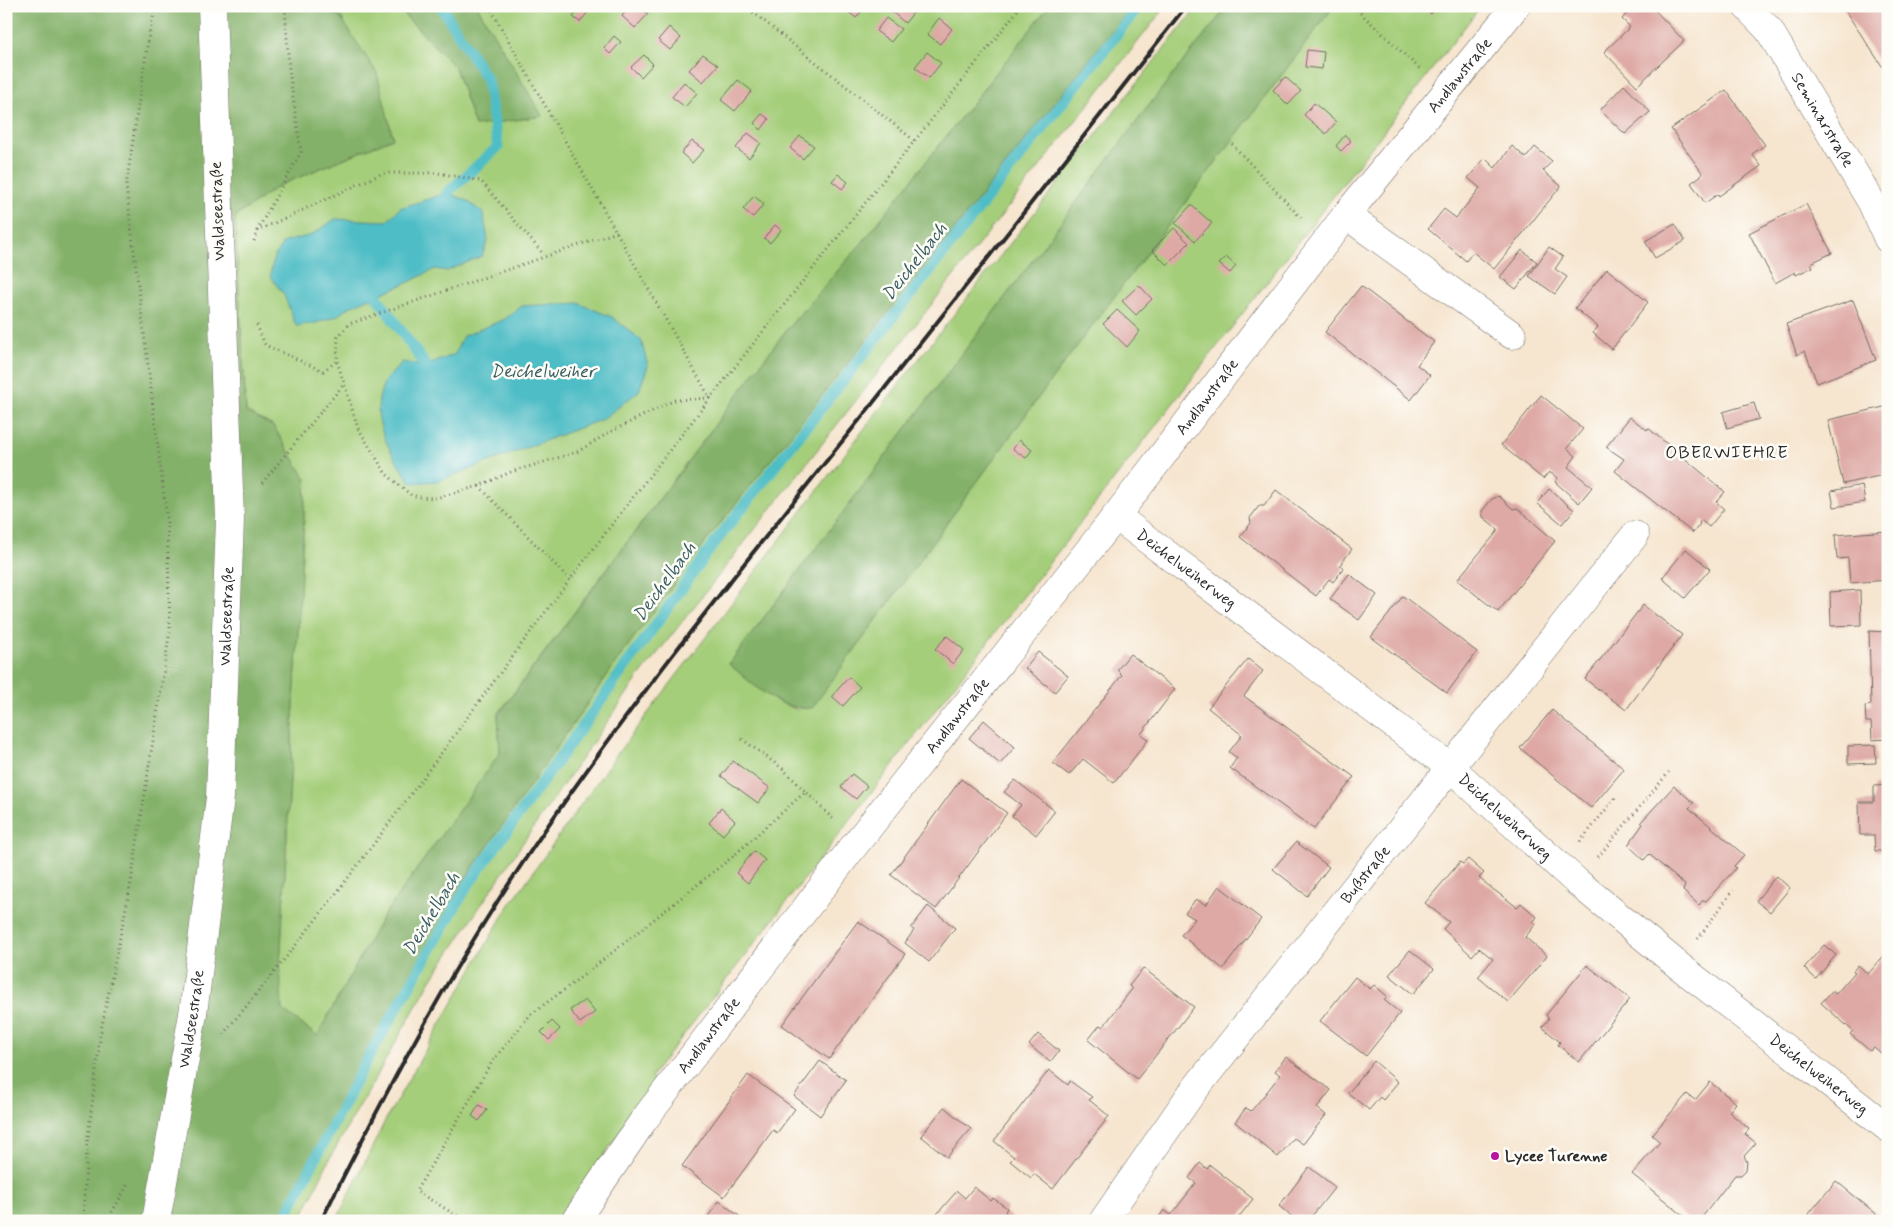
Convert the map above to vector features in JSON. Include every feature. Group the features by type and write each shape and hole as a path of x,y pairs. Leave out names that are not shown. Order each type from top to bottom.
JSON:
{"street":[{"name":"Waldseestraße","path":"156,1221 193,1014 220,797 230,520 212,6"},
{"name":"Andlawstraße","path":"575,1221 643,1121 858,840 1116,516 1325,241 1516,6"},
{"name":"Seminarstraße","path":"1746,6 1769,30 1872,203 1888,239"},
{"path":"1346,215 1512,334"},
{"name":"Deichelweiherweg","path":"1116,516 1450,767 1568,875 1679,966 1888,1128"},
{"name":"Bußstraße","path":"1103,1221 1191,1094 1635,535"}],"path":[{"path":"84,1221 87,1146 101,1030 132,883 170,630 167,520 126,186 149,34 156,6"},
{"path":"253,248 257,231 300,152 289,69 284,6"},
{"path":"489,6 710,398"},
{"path":"745,6 915,141"},
{"path":"1353,6 1446,94"},
{"path":"219,1039 280,966 570,580 710,398 1020,7"},
{"path":"1232,144 1310,228 1325,241"},
{"path":"257,231 383,173 438,172 481,181 544,255"},
{"path":"617,232 544,255 414,303 349,324 338,337 337,361 358,428 386,474 411,495 436,498 479,486 511,472 576,452 610,432 675,400 710,398"},
{"path":"255,320 266,345 323,371 337,361"},
{"path":"230,520 345,384"},
{"path":"479,486 570,580"},
{"path":"742,739 783,769 805,792 858,840"},
{"path":"1568,875 1669,772"},
{"path":"466,1221 416,1192 492,1062 530,1015 584,975 731,858 805,792"},
{"path":"1568,875 1616,798"},
{"path":"1679,966 1732,890"}],"green space":[{"path":"6,6 328,6 341,18 377,73 393,138 278,186 235,217 246,412 273,426 306,479 280,966 282,1010 317,1036 382,918 500,753 498,715 787,329 862,243 1049,6 1132,6 707,540 624,651 465,879 351,1081 279,1221 6,1221"},
{"path":"328,6 396,6 455,67 475,126 542,116 477,6 1049,6 862,243 787,329 498,714 500,753 382,918 317,1036 281,1010 280,966 306,479 273,426 246,412 235,217 278,186 393,138 342,18"},
{"path":"396,6 477,6 542,116 475,126 455,67"},
{"path":"1132,6 1166,6 638,678 524,841 431,980 330,1158 300,1221 279,1221 351,1081 465,879 624,651 707,540"},
{"path":"1198,6 1228,6 1163,87 729,664 774,700 798,710 851,655 1052,379 1334,6 1481,6 651,1077 656,1081 558,1221 336,1221 385,1121 504,913 617,754 877,412"},
{"path":"1228,6 1334,6 1052,379 812,708 788,706 767,695 729,664 1163,87"}],"water":[{"path":"447,193 466,200 483,213 488,240 482,256 447,271 435,269 349,307 337,316 316,323 296,326 284,295 270,276 274,257 284,242 312,235 335,219 387,221 400,208"},
{"name":"Deichelweiher","path":"578,303 612,317 641,340 648,366 639,391 603,419 438,481 411,483 389,448 380,423 378,410 379,397 384,383 402,362 426,366 455,354 463,336 505,319 522,306"}],"building":[{"path":"581,6 593,6 580,22 573,17"},
{"path":"630,6 640,6 648,14 635,28 622,16"},
{"path":"849,6 866,6 856,18 846,10"},
{"path":"895,6 919,6 905,23 891,11"},
{"path":"1421,6 1437,6 1431,14"},
{"path":"1634,6 1646,6 1649,9 1651,6 1684,41 1637,86 1604,52 1630,27 1622,19"},
{"path":"1842,6 1888,6 1888,74 1880,63"},
{"path":"886,18 901,29 891,42 876,31"},
{"path":"939,18 952,29 940,44 927,34"},
{"path":"669,27 681,38 670,50 658,40"},
{"path":"614,36 621,42 610,54 604,48"},
{"path":"1307,50 1324,52 1322,69 1305,67"},
{"path":"927,52 941,63 929,78 915,67"},
{"path":"703,54 718,65 703,82 689,70"},
{"path":"644,55 653,64 641,77 631,67"},
{"path":"1285,77 1301,91 1288,105 1273,90"},
{"path":"738,80 752,91 735,111 721,100"},
{"path":"684,82 697,93 685,107 672,97"},
{"path":"1624,85 1650,112 1625,134 1600,110"},
{"path":"1726,90 1765,145 1752,154 1761,166 1719,196 1718,194 1705,203 1691,183 1703,174 1671,129"},
{"path":"1314,103 1336,122 1326,134 1304,115"},
{"path":"762,114 769,119 761,130 754,123"},
{"path":"748,133 761,143 749,158 736,148"},
{"path":"1345,135 1351,141 1341,151 1336,146"},
{"path":"800,136 814,146 803,159 790,148"},
{"path":"692,141 704,150 692,163 681,153"},
{"path":"1512,146 1526,158 1535,147 1552,161 1543,171 1561,186 1494,269 1473,252 1466,261 1428,229 1444,209 1456,218 1480,188 1468,178 1485,158 1495,168"},
{"path":"838,174 848,182 842,189 832,181"},
{"path":"754,196 764,204 753,217 743,209"},
{"path":"1806,204 1832,253 1811,263 1813,267 1796,275 1795,272 1775,283 1749,233"},
{"path":"1191,205 1212,223 1195,241 1175,223"},
{"path":"1675,224 1685,241 1655,258 1645,241"},
{"path":"775,225 781,230 770,243 764,238"},
{"path":"1174,228 1189,243 1167,265 1152,250"},
{"path":"1549,247 1563,257 1555,269 1567,277 1555,294 1529,276"},
{"path":"1522,250 1537,262 1516,289 1500,277"},
{"path":"1226,257 1236,266 1230,273 1219,264"},
{"path":"1607,269 1648,302 1612,349 1593,333 1598,327 1575,308"},
{"path":"1139,285 1152,299 1136,315 1122,301"},
{"path":"1361,286 1434,342 1417,365 1430,375 1411,400 1325,332"},
{"path":"1853,300 1876,360 1817,383 1805,351 1797,355 1786,324"},
{"path":"1117,310 1140,331 1127,347 1103,324"},
{"path":"1541,395 1583,429 1567,448 1576,456 1568,467 1592,487 1579,503 1555,482 1558,478 1549,472 1543,479 1501,445"},
{"path":"1754,403 1759,419 1727,428 1723,412"},
{"path":"1888,406 1888,474 1843,484 1828,420"},
{"path":"1630,417 1647,430 1648,428 1725,492 1716,502 1724,509 1709,527 1701,520 1693,533 1615,471 1624,459 1606,447"},
{"path":"1019,440 1032,450 1026,458 1013,449"},
{"path":"1862,485 1865,502 1834,507 1831,491"},
{"path":"1549,489 1574,510 1562,524 1537,503"},
{"path":"1276,490 1352,549 1340,565 1344,568 1333,582 1329,579 1316,596 1240,537 1251,523 1250,518 1259,506 1264,506"},
{"path":"1499,496 1513,509 1517,508 1555,541 1498,612 1457,580 1497,532 1498,529 1483,517 1482,511 1492,499"},
{"path":"1888,531 1888,580 1850,583 1848,558 1837,559 1835,535"},
{"path":"1686,549 1710,569 1685,598 1662,578"},
{"path":"1349,574 1377,595 1359,620 1330,599"},
{"path":"1860,590 1861,625 1831,626 1830,592"},
{"path":"1403,596 1477,652 1447,693 1371,637"},
{"path":"1643,605 1682,635 1626,710 1585,679"},
{"path":"1869,631 1888,632 1888,739 1872,740 1871,722 1866,722 1865,706 1871,705"},
{"path":"947,636 964,650 953,664 935,649"},
{"path":"1038,652 1068,676 1055,692 1025,668"},
{"path":"1130,654 1175,689 1141,734 1148,740 1114,783 1083,759 1069,775 1053,763 1122,675 1117,670"},
{"path":"1248,659 1263,671 1244,696 1354,777 1314,829 1230,768 1237,758 1229,752 1242,735 1208,708"},
{"path":"849,677 860,687 843,706 832,696"},
{"path":"1552,710 1624,769 1591,808 1520,748"},
{"path":"984,720 1015,747 1000,764 969,738"},
{"path":"1875,745 1876,763 1848,764 1848,746"},
{"path":"733,761 770,788 758,803 721,776"},
{"path":"852,774 867,786 856,799 841,787"},
{"path":"961,779 1007,813 936,909 891,875"},
{"path":"1015,780 1055,811 1036,835 1012,816 1021,805 1004,792"},
{"path":"1888,785 1888,851 1875,851 1874,835 1860,835 1859,802 1874,802 1874,786"},
{"path":"1674,786 1694,803 1689,808 1744,855 1734,866 1736,868 1706,901 1703,900 1699,905 1683,891 1685,885 1649,854 1644,860 1628,845 1643,824 1641,822"},
{"path":"721,808 735,821 723,835 709,823"},
{"path":"1296,842 1329,867 1307,896 1273,869"},
{"path":"754,851 765,860 748,883 736,873"},
{"path":"1468,859 1484,873 1479,878 1517,907 1521,903 1537,917 1533,922 1536,924 1525,937 1547,956 1508,1002 1478,977 1493,959 1479,948 1472,956 1443,929 1449,922 1425,903 1460,862 1463,864"},
{"path":"1776,876 1790,888 1770,912 1756,901"},
{"path":"1219,886 1261,919 1223,969 1181,935 1195,919 1185,913 1196,899 1206,905"},
{"path":"928,906 955,928 929,962 905,943 914,930 911,928"},
{"path":"858,921 905,954 829,1059 782,1025"},
{"path":"1824,945 1836,955 1816,979 1804,968"},
{"path":"1410,950 1434,969 1413,994 1389,975"},
{"path":"1888,951 1888,1059 1874,1047 1870,1051 1850,1034 1853,1031 1821,1003 1832,991 1836,994 1855,972 1853,971 1858,965 1868,974"},
{"path":"1587,965 1630,999 1579,1062 1558,1045 1560,1042 1542,1027 1549,1019 1546,1015"},
{"path":"1143,968 1194,1007 1137,1079 1088,1040 1100,1025 1103,1027 1132,989 1129,986"},
{"path":"1355,977 1370,989 1374,985 1387,996 1384,1000 1400,1013 1366,1056 1320,1021"},
{"path":"585,1000 595,1012 580,1023 570,1010"},
{"path":"552,1021 560,1029 549,1040 541,1032"},
{"path":"1038,1034 1059,1051 1050,1062 1029,1045"},
{"path":"1286,1057 1331,1090 1317,1108 1326,1115 1303,1144 1294,1138 1278,1157 1235,1122 1246,1108 1251,1111 1266,1093 1280,1075 1275,1071"},
{"path":"820,1061 846,1080 820,1116 794,1096"},
{"path":"1374,1061 1398,1082 1383,1100 1380,1097 1369,1110 1348,1093"},
{"path":"1049,1070 1068,1085 1070,1081 1092,1097 1089,1100 1109,1116 1053,1189 1034,1174 1031,1178 1010,1161 1014,1157 994,1141"},
{"path":"748,1075 795,1109 777,1133 773,1130 724,1197 682,1166"},
{"path":"1710,1082 1736,1103 1729,1112 1749,1129 1745,1134 1756,1143 1744,1156 1747,1162 1746,1170 1741,1175 1735,1175 1699,1221 1690,1221 1632,1174 1660,1142 1652,1135 1687,1094 1695,1100"},
{"path":"479,1105 487,1110 479,1121 472,1116"},
{"path":"944,1107 971,1129 947,1157 921,1136"},
{"path":"1200,1163 1207,1169 1210,1165 1253,1199 1238,1218 1241,1221 1156,1221 1164,1210 1171,1215 1196,1183 1189,1178"},
{"path":"1309,1167 1335,1187 1308,1221 1297,1221 1279,1206"},
{"path":"1836,1181 1885,1221 1803,1221"},
{"path":"974,1187 991,1201 993,1198 1007,1208 1005,1212 1016,1221 945,1221 937,1214 957,1191 965,1198"},
{"path":"719,1201 746,1221 705,1221"}],"waterway":[{"name":"Deichelbach","path":"441,6 487,80 498,147 447,193"},
{"name":"Deichelbach","path":"283,1221 363,1067 466,888 713,545 1139,6"},
{"name":"Deichelbach","path":"377,297 426,366"}],"railway":[{"path":"321,1221 384,1098 451,977 499,899 585,773 722,591 946,312 1186,6"}],"place":[{"name":"Lycee Turenne","path":"1495,1156"}],"district":[{"name":"OBERWIEHRE","path":"1727,453"}]}
